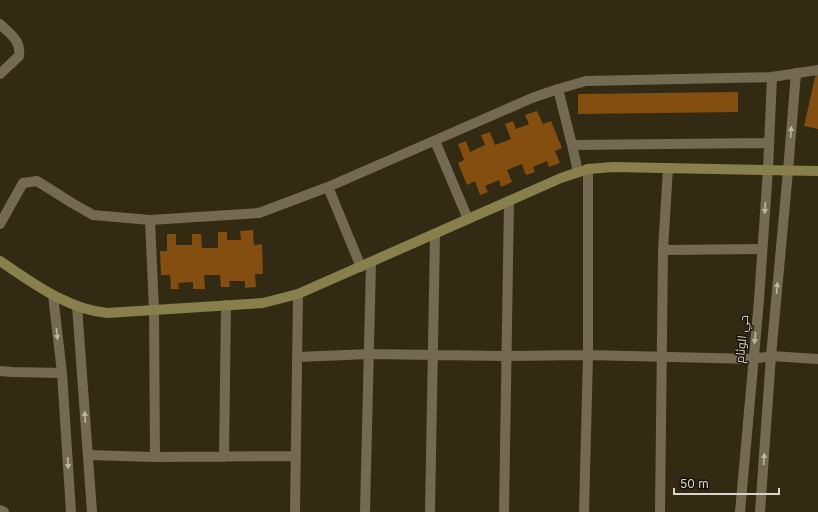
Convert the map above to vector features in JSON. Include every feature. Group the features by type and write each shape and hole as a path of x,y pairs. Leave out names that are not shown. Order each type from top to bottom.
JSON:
{"main road":[{"path":"1,264 53,295 77,306 107,313 263,303 298,294 509,201 588,169 613,167 818,171"}],"street":[{"path":"0,24 16,40 20,47 19,56 0,74"},
{"path":"0,224 24,183 36,180 93,215 150,220 259,213 328,187 532,98 586,81 772,77 818,70"},
{"path":"760,512 771,356 796,73"},
{"name":"حي الوئام","path":"740,512 759,300 768,169 772,77"},
{"path":"558,89 578,172"},
{"path":"435,141 468,219"},
{"path":"572,145 769,143"},
{"path":"660,512 664,250 668,168"},
{"path":"584,512 588,355 588,169"},
{"path":"328,187 361,267"},
{"path":"504,512 509,201"},
{"path":"150,220 154,310 155,457"},
{"path":"430,512 435,234"},
{"path":"664,250 762,250"},
{"path":"366,512 371,263"},
{"path":"295,512 298,294"},
{"path":"53,295 62,373 71,512"},
{"path":"224,457 226,305"},
{"path":"77,306 92,512"},
{"path":"298,357 369,354 506,356 588,355 662,358 753,359 771,356 818,359"},
{"path":"0,370 12,372 62,373"},
{"path":"88,455 155,457 295,456"},
{"path":"0,510 4,512"}],"building":[{"path":"816,73 818,73 818,129 804,126"},
{"path":"738,92 738,112 578,114 578,94"},
{"path":"537,111 543,124 551,121 562,148 555,151 560,163 549,167 547,161 533,167 535,172 526,175 522,164 507,170 512,182 501,187 499,180 485,186 488,192 480,195 475,181 467,185 458,163 464,160 458,144 466,141 470,152 485,145 481,135 490,132 495,145 511,139 505,124 513,121 516,129 529,124 525,115"},
{"path":"253,230 254,245 262,244 263,274 255,274 256,287 245,288 245,281 229,281 230,287 221,287 220,275 204,275 205,289 193,289 193,282 178,283 179,289 171,289 170,275 161,275 160,251 167,251 167,234 176,234 176,245 192,245 192,234 201,234 202,248 218,248 218,232 227,232 227,240 241,240 240,231"}]}
